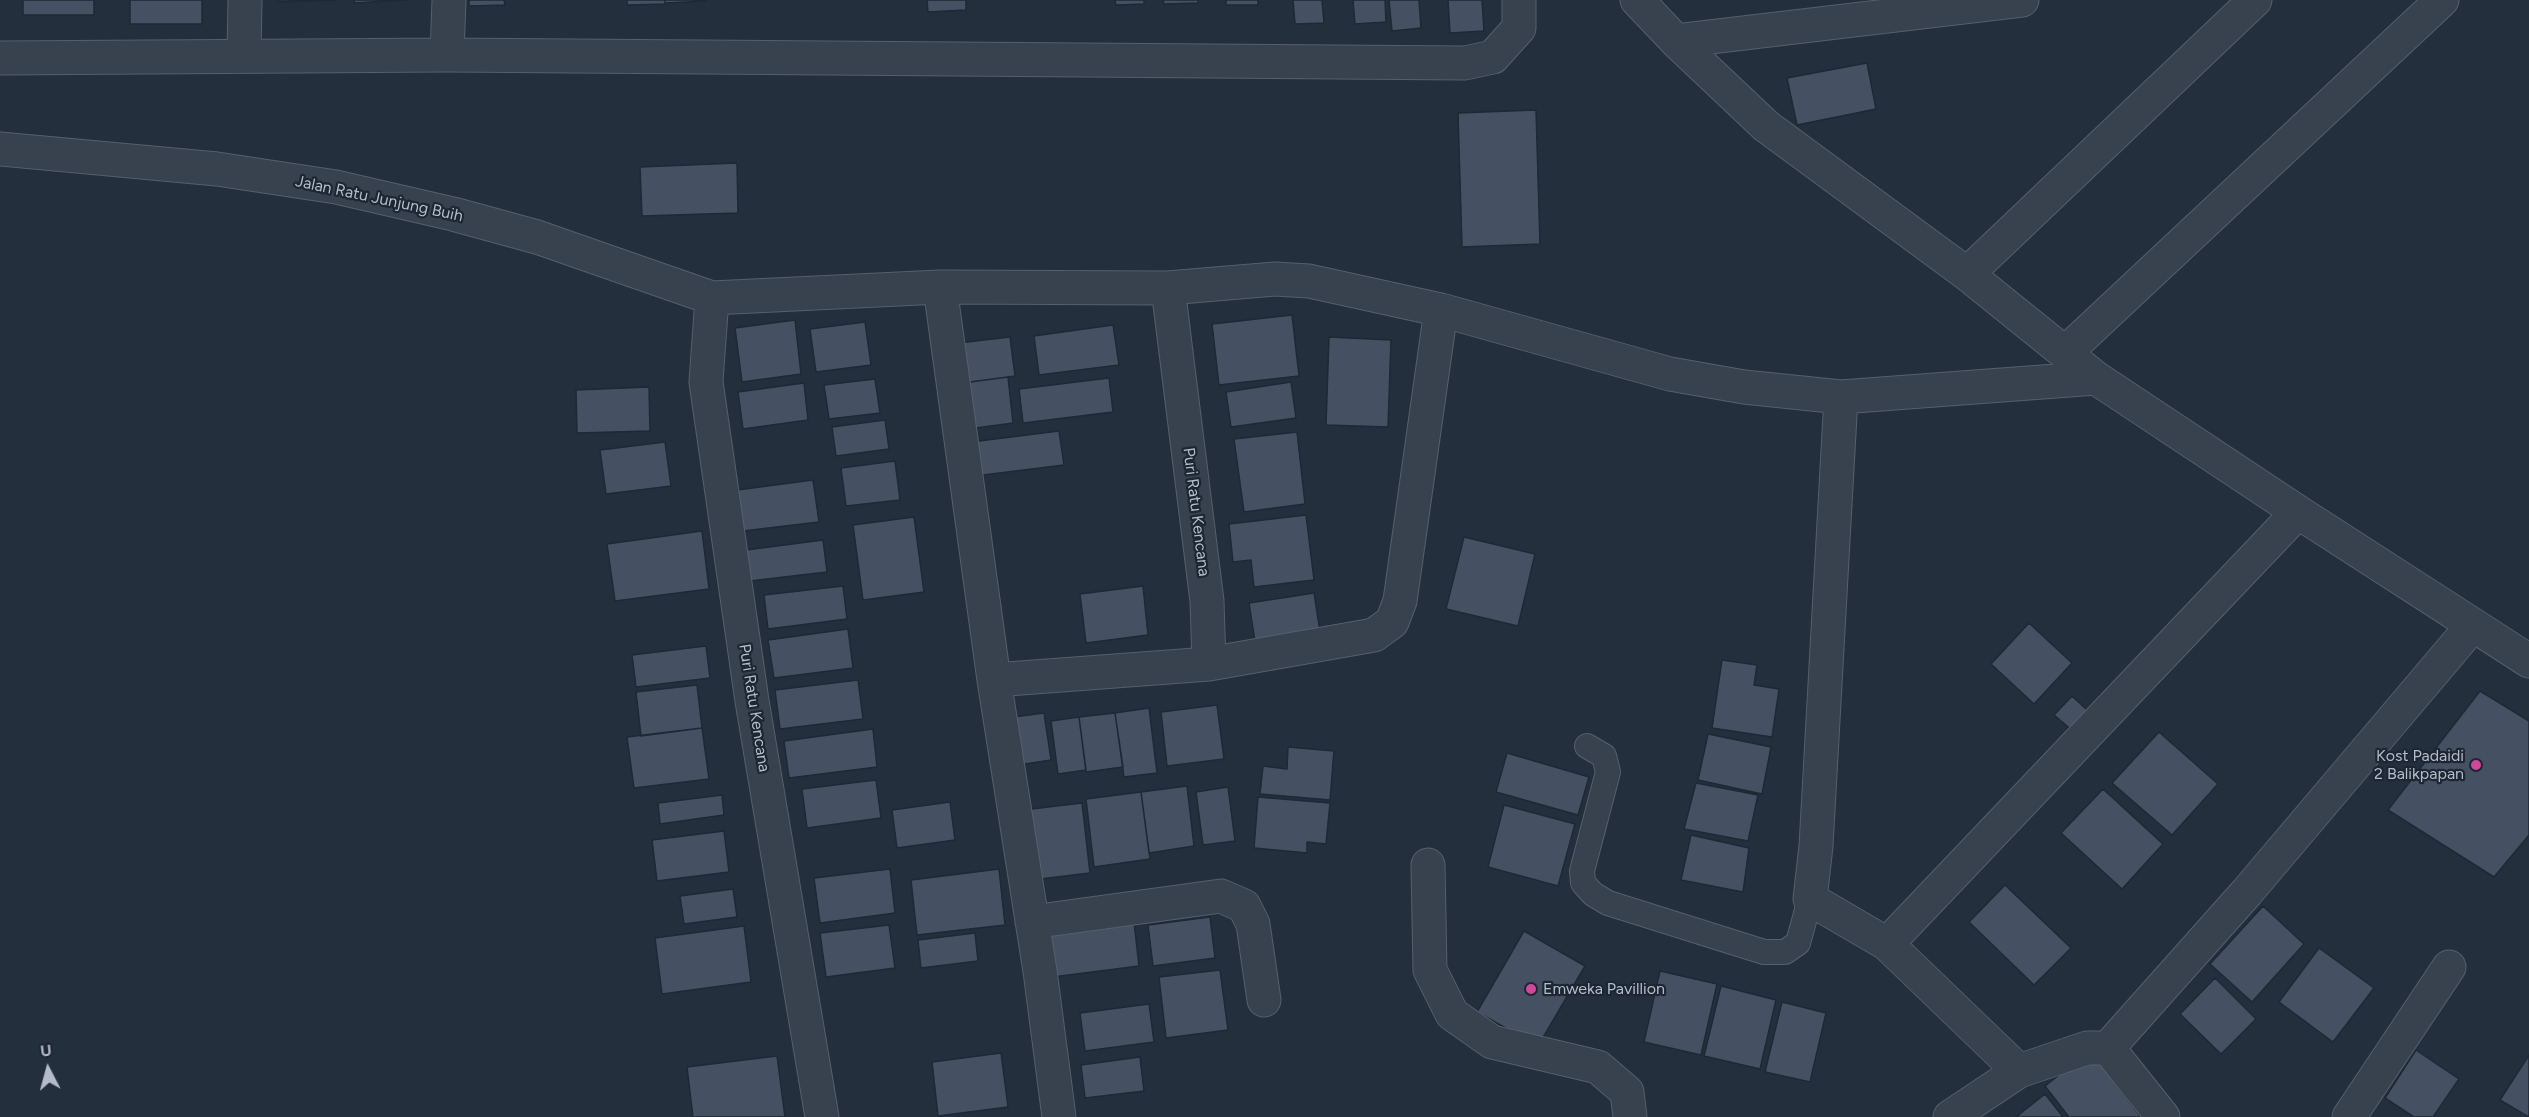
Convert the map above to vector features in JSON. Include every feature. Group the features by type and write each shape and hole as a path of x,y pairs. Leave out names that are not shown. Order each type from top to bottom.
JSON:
{"street":[{"path":"244,56 245,0"},
{"path":"447,55 449,0"},
{"path":"0,58 447,55 1465,63 1492,57 1519,28 1520,0"},
{"path":"1637,0 1676,41 1766,126 1967,274 2096,378 2529,661"},
{"path":"1676,41 2022,0"},
{"path":"1967,274 2255,0"},
{"path":"2065,352 2442,0"},
{"name":"Jalan Ratu Junjung Buih","path":"0,149 217,170 336,187 453,214 537,237 712,297"},
{"path":"712,297 940,287 1168,288 1275,279 1309,281 1441,310 1670,374 1744,387 1841,397 2096,378"},
{"path":"940,287 994,680 1032,922 1059,1117"},
{"name":"Puri Ratu Kencana","path":"1168,288 1207,601 1209,664"},
{"name":"Puri Ratu Kencana","path":"712,297 706,382 752,701 822,1117"},
{"path":"994,680 1209,664 1374,635 1392,622 1400,601 1441,310"},
{"path":"1841,397 1820,786 1810,899 1887,944 2019,1071"},
{"path":"1887,944 2298,512"},
{"path":"1950,1117 2019,1071 2087,1048 2108,1048 2247,892 2473,626"},
{"path":"1428,865 1430,970 1452,1014 1492,1042 1598,1067 1627,1092 1630,1117"},
{"path":"1032,922 1221,896 1244,906 1253,924 1263,1000"},
{"path":"2349,1117 2449,967"},
{"path":"2108,1048 2163,1117"}],"lane":[{"path":"1587,746 1604,756 1608,772 1582,871 1583,883 1593,894 1608,903 1764,952 1785,952 1798,943 1810,899"}],"building":[{"path":"23,0 94,0 94,15 23,15"},
{"path":"130,0 202,0 202,24 130,24"},
{"path":"278,0 336,0 278,2"},
{"path":"354,0 406,0 354,3"},
{"path":"469,0 504,0 505,5 469,6"},
{"path":"627,0 665,0 665,4 627,5"},
{"path":"665,0 706,0 706,1 665,3"},
{"path":"927,0 966,0 966,10 928,12"},
{"path":"1115,0 1144,0 1144,4 1116,5"},
{"path":"1163,0 1198,0 1198,3 1164,4"},
{"path":"1226,0 1258,0 1258,5 1226,5"},
{"path":"1293,0 1322,0 1324,23 1295,24"},
{"path":"1353,0 1385,0 1386,22 1355,24"},
{"path":"1389,0 1419,0 1421,28 1392,31"},
{"path":"1448,0 1482,0 1484,31 1450,33"},
{"path":"1867,63 1876,109 1797,125 1787,78"},
{"path":"1536,110 1540,244 1462,247 1458,113"},
{"path":"737,163 738,213 642,216 640,167"},
{"path":"1292,315 1299,376 1219,385 1212,324"},
{"path":"795,320 801,374 742,382 735,328"},
{"path":"865,322 871,365 816,372 810,329"},
{"path":"1113,325 1119,365 1039,375 1034,336"},
{"path":"1010,337 1015,376 955,384 950,344"},
{"path":"1329,337 1391,340 1388,427 1326,425"},
{"path":"1008,377 1013,423 961,430 955,384"},
{"path":"1109,378 1113,412 1023,423 1019,389"},
{"path":"875,379 880,413 829,419 824,385"},
{"path":"1291,382 1296,418 1231,427 1226,392"},
{"path":"804,383 808,420 743,429 738,392"},
{"path":"649,387 650,431 577,433 576,390"},
{"path":"885,420 889,449 836,456 832,427"},
{"path":"1059,431 1064,465 975,476 971,442"},
{"path":"1297,432 1305,504 1244,512 1234,439"},
{"path":"665,442 671,486 606,494 600,450"},
{"path":"895,461 900,500 846,506 841,468"},
{"path":"813,480 819,522 743,531 737,490"},
{"path":"1306,515 1314,580 1254,587 1251,560 1233,562 1229,524"},
{"path":"914,517 924,592 863,600 853,525"},
{"path":"702,531 709,589 615,601 607,544"},
{"path":"1464,537 1535,554 1518,626 1446,609"},
{"path":"823,540 827,572 750,581 746,550"},
{"path":"843,586 847,619 768,629 764,595"},
{"path":"1143,586 1148,635 1086,643 1080,594"},
{"path":"1314,593 1321,638 1256,648 1249,603"},
{"path":"2029,623 2072,663 2034,704 1991,664"},
{"path":"848,629 853,668 774,678 768,640"},
{"path":"706,646 710,678 636,687 632,655"},
{"path":"1722,660 1757,665 1754,685 1779,689 1772,737 1712,728"},
{"path":"858,680 863,719 780,729 775,690"},
{"path":"697,685 702,728 641,736 636,692"},
{"name":"Kost Padaidi 2 Balikpapan","path":"2480,691 2529,721 2529,835 2494,877 2388,810"},
{"path":"2072,696 2098,720 2081,738 2054,715"},
{"path":"1217,705 1224,759 1167,766 1161,712"},
{"path":"1149,708 1157,773 1124,777 1115,713"},
{"path":"1044,713 1051,760 1012,766 1006,718"},
{"path":"1115,713 1123,767 1086,772 1079,717"},
{"path":"1079,717 1086,770 1058,774 1051,721"},
{"path":"702,728 709,779 634,788 627,737"},
{"path":"873,729 877,767 789,778 784,741"},
{"path":"2159,732 2218,784 2172,835 2112,783"},
{"path":"1708,734 1771,747 1762,794 1698,780"},
{"path":"1288,747 1334,751 1330,800 1260,794 1263,766 1287,769"},
{"path":"1507,753 1589,777 1578,815 1496,792"},
{"path":"876,780 881,818 807,828 802,789"},
{"path":"1696,783 1758,795 1748,841 1684,829"},
{"path":"1187,786 1194,846 1149,853 1141,792"},
{"path":"1228,787 1235,841 1203,845 1196,792"},
{"path":"2103,789 2163,844 2122,889 2061,833"},
{"path":"1141,792 1150,859 1094,867 1086,799"},
{"path":"722,795 724,815 660,824 658,803"},
{"path":"1258,797 1330,803 1326,844 1307,842 1307,853 1254,848"},
{"path":"950,802 955,840 897,848 892,810"},
{"path":"1082,803 1090,873 1032,880 1023,810"},
{"path":"1504,805 1575,824 1558,886 1488,867"},
{"path":"724,831 729,872 657,881 652,840"},
{"path":"1691,835 1749,848 1743,892 1681,880"},
{"path":"890,869 895,913 820,923 814,878"},
{"path":"999,869 1005,925 917,935 911,880"},
{"path":"2005,885 2071,948 2034,985 1969,922"},
{"path":"733,889 737,917 684,924 680,896"},
{"path":"2263,906 2304,944 2252,1002 2210,964"},
{"path":"1210,917 1215,958 1153,966 1148,925"},
{"path":"1134,922 1139,966 1053,977 1047,932"},
{"path":"889,925 895,968 826,977 820,933"},
{"path":"744,926 751,982 662,994 655,938"},
{"name":"Emweka Pavillion","path":"1524,931 1585,966 1538,1046 1477,1012"},
{"path":"975,933 978,961 921,968 918,940"},
{"path":"2319,948 2374,988 2333,1042 2279,1002"},
{"path":"1220,970 1228,1030 1166,1038 1159,977"},
{"path":"1660,971 1717,984 1701,1055 1644,1042"},
{"path":"2215,978 2256,1019 2221,1054 2180,1014"},
{"path":"1721,986 1776,1000 1760,1069 1704,1056"},
{"path":"1782,1002 1826,1013 1810,1082 1765,1072"},
{"path":"1149,1004 1154,1042 1085,1051 1080,1013"},
{"path":"2416,1050 2459,1079 2433,1117 2414,1117 2385,1098"},
{"path":"2090,1051 2141,1117 2069,1117 2045,1086"},
{"path":"1001,1053 1008,1107 938,1116 932,1062"},
{"path":"2529,1055 2529,1117 2500,1100"},
{"path":"777,1056 785,1117 693,1117 687,1067"},
{"path":"1140,1057 1144,1091 1085,1098 1081,1065"},
{"path":"2045,1094 2063,1117 2016,1117"}],"place":[{"name":"Kost Padaidi 2 Balikpapan","path":"2476,765"},
{"name":"Emweka Pavillion","path":"1531,989"}]}
